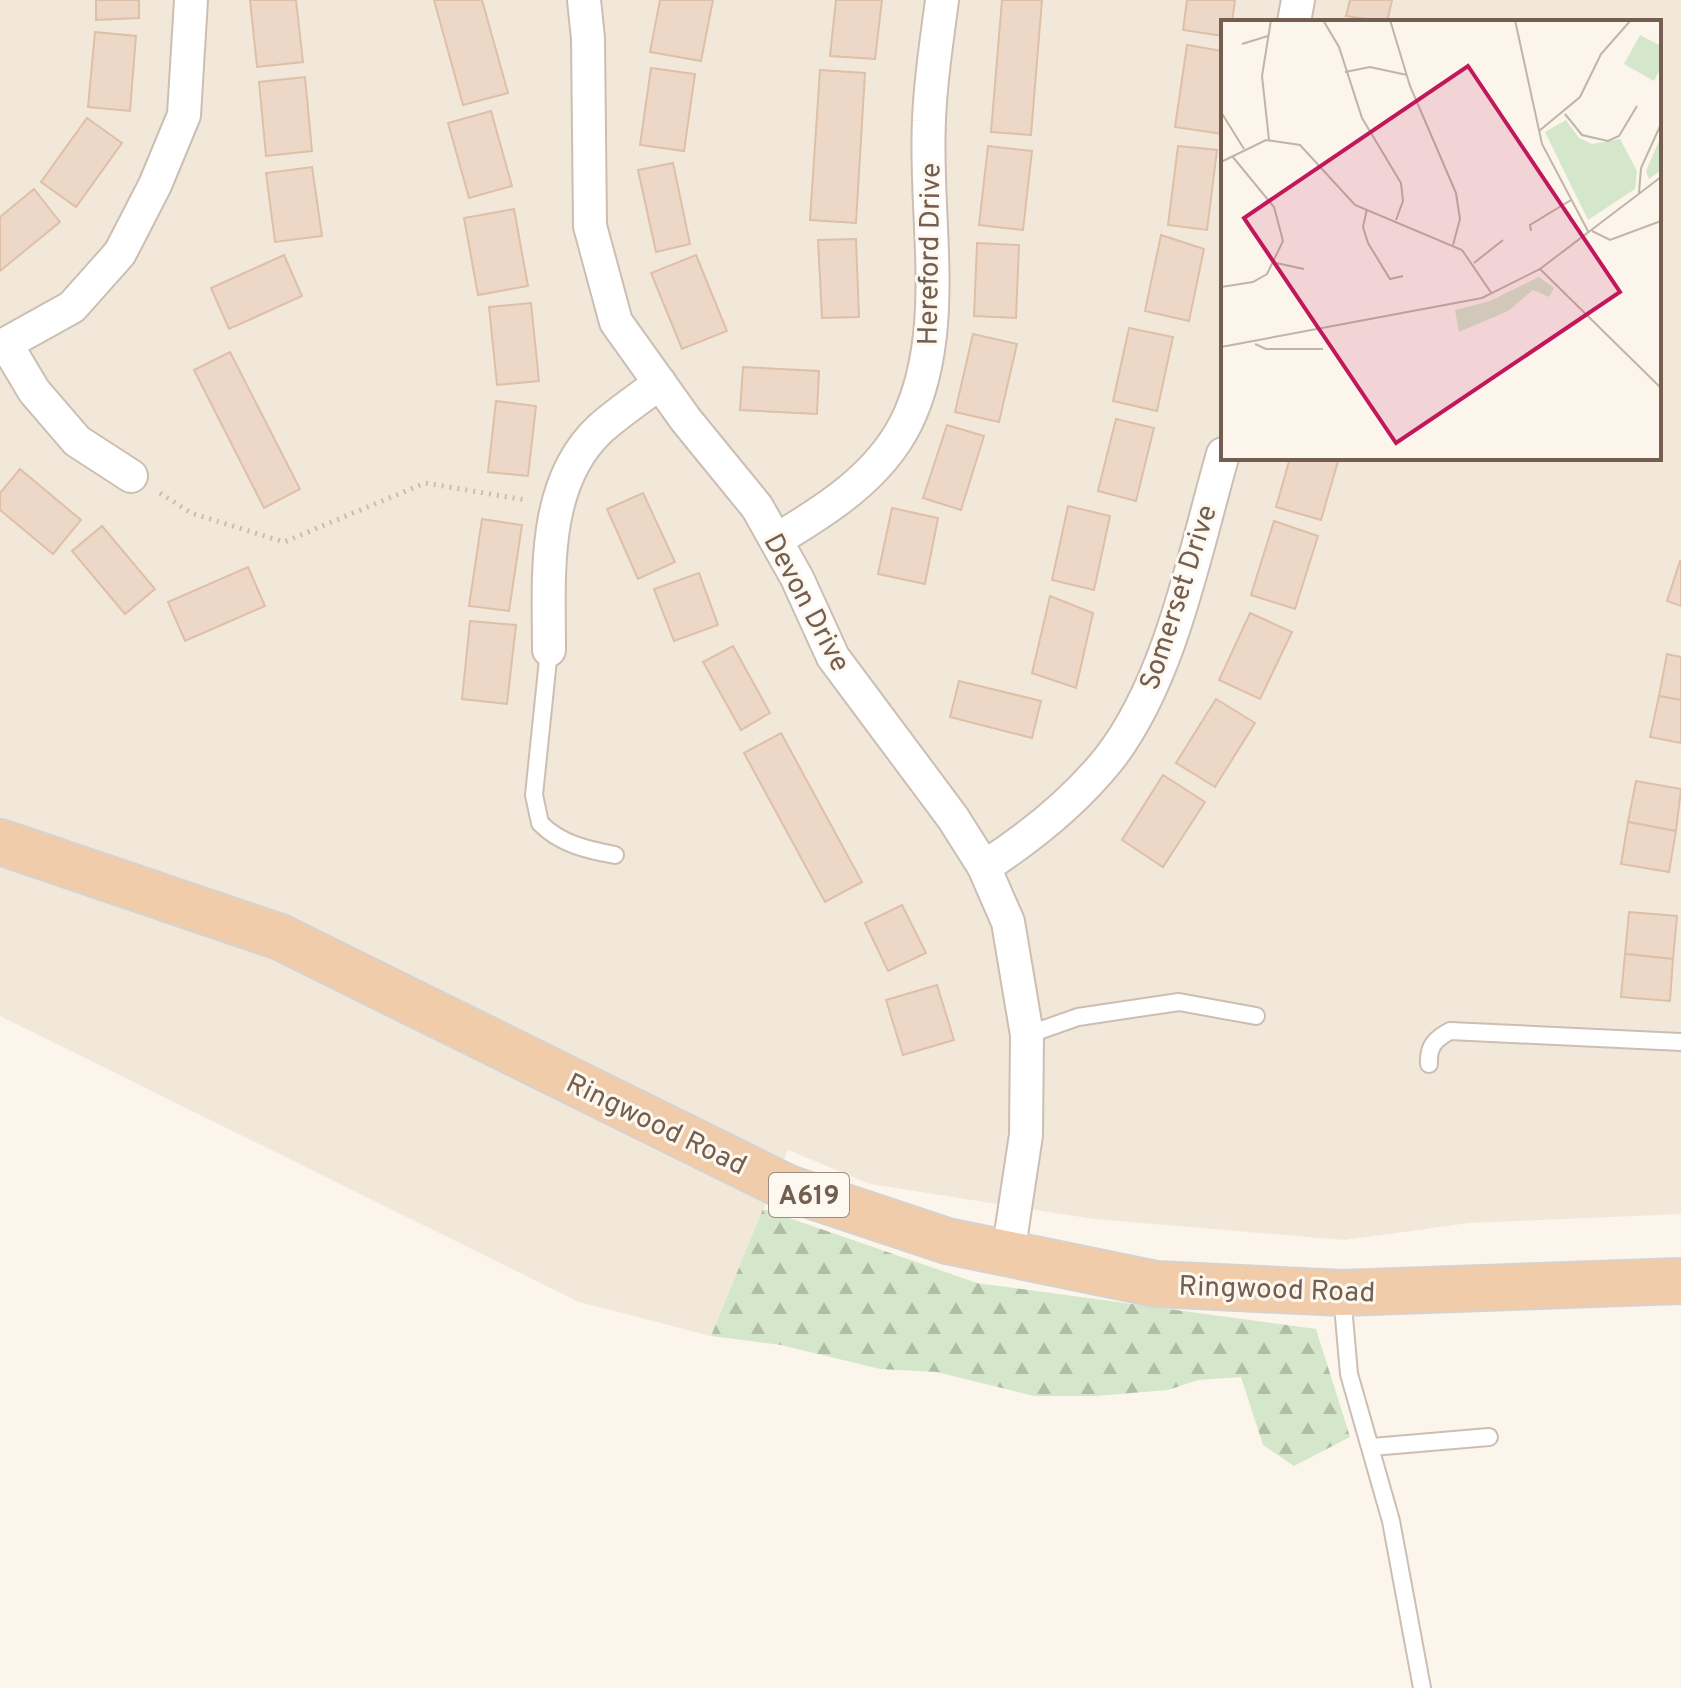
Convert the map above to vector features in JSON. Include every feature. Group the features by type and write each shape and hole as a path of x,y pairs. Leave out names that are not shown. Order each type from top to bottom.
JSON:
{"highway":[{"name":"Ringwood Road","path":"0,842 280,937 788,1188 947,1241 1156,1284 1342,1293 1681,1281"}],"street":[{"path":"131,476 77,441 34,391 3,345 72,307 120,253 155,185 184,115 191,0"},
{"name":"Devon Drive","path":"584,0 588,38 590,226 616,322 757,507 833,657 895,735 984,867 1008,922 1027,1035 1026,1135 1008,1254"},
{"name":"Hereford Drive","path":"776,540 832,507 873,468 905,424 926,367 930,314 929,121 942,0"},
{"path":"1294,20 1298,0"},
{"path":"549,650 550,560 557,505 578,460 599,430 660,383"},
{"name":"Somerset Drive","path":"984,867 1032,836 1072,798 1108,759 1138,709 1177,611 1221,460"}],"lane":[{"path":"549,650 534,795 540,823 559,838 586,849 615,855"},
{"path":"1027,1035 1078,1017 1179,1002 1256,1016"},
{"path":"1429,1064 1428,1051 1437,1038 1450,1031 1681,1042"},
{"path":"1342,1293 1349,1374 1391,1521 1422,1688"},
{"path":"1372,1447 1489,1437"}],"path":[{"path":"131,476 191,513 284,542 425,483 557,505"}],"shaded area":[{"path":"0,0 1681,0 1681,1214 1469,1223 1344,1240 1094,1219 870,1184 788,1150 711,1336 579,1302 0,1016"}],"green space":[{"path":"763,1209 977,1283 1316,1329 1350,1437 1294,1466 1263,1445 1241,1377 1198,1380 1168,1390 1095,1396 1034,1396 937,1372 880,1369 781,1345 711,1336"}],"building":[{"path":"96,0 139,0 139,18 96,20"},
{"path":"250,0 296,0 303,62 257,67"},
{"path":"434,0 482,0 508,93 463,105"},
{"path":"660,0 713,0 701,61 650,52"},
{"path":"836,0 882,0 875,59 830,56"},
{"path":"1002,0 1042,0 1031,135 991,132"},
{"path":"1187,0 1235,0 1232,20 1221,20 1221,36 1183,30"},
{"path":"1350,0 1392,0 1387,20 1346,16"},
{"path":"95,32 136,36 130,111 88,107"},
{"path":"1187,45 1221,51 1221,134 1175,127"},
{"path":"651,68 695,74 684,151 640,145"},
{"path":"820,70 865,73 856,223 810,220"},
{"path":"305,77 312,151 266,156 259,82"},
{"path":"491,111 512,186 469,198 448,123"},
{"path":"87,118 122,143 76,207 41,182"},
{"path":"988,146 1032,151 1023,230 979,225"},
{"path":"1178,146 1217,150 1207,230 1168,225"},
{"path":"673,163 690,244 656,252 638,170"},
{"path":"312,167 322,236 275,242 266,173"},
{"path":"34,189 60,222 0,271 0,217"},
{"path":"514,209 528,286 478,295 464,218"},
{"path":"1161,235 1204,249 1189,321 1145,311"},
{"path":"856,239 859,317 822,318 818,240"},
{"path":"977,243 1019,245 1016,318 974,316"},
{"path":"284,255 302,296 229,329 211,288"},
{"path":"696,255 727,331 682,349 651,273"},
{"path":"531,303 539,381 497,385 489,307"},
{"path":"1129,328 1173,337 1157,411 1113,401"},
{"path":"973,334 1017,344 999,422 955,412"},
{"path":"230,352 300,489 264,508 194,370"},
{"path":"743,367 819,371 817,414 740,410"},
{"path":"496,401 536,406 528,476 488,472"},
{"path":"1116,419 1154,428 1136,501 1098,491"},
{"path":"947,425 984,436 961,510 923,498"},
{"path":"1289,460 1338,460 1321,520 1276,507"},
{"path":"20,469 81,520 53,554 0,510 0,493"},
{"path":"643,493 675,562 638,579 607,509"},
{"path":"1068,506 1110,516 1094,590 1052,580"},
{"path":"892,508 938,518 925,584 878,574"},
{"path":"482,519 522,525 509,611 469,606"},
{"path":"1274,521 1318,536 1295,609 1251,595"},
{"path":"102,526 155,589 125,614 72,551"},
{"path":"1681,562 1681,606 1667,601"},
{"path":"248,567 265,606 185,641 168,602"},
{"path":"699,573 718,625 674,641 654,589"},
{"path":"1050,596 1093,613 1076,688 1032,673"},
{"path":"1250,613 1292,632 1260,699 1219,680"},
{"path":"470,621 516,625 507,704 462,699"},
{"path":"733,646 770,713 741,730 703,662"},
{"path":"1667,654 1681,657 1681,700 1659,696"},
{"path":"959,681 1041,701 1032,738 950,717"},
{"path":"1659,696 1681,700 1681,743 1650,737"},
{"path":"1216,699 1255,723 1215,787 1176,763"},
{"path":"781,733 862,882 825,902 744,753"},
{"path":"1163,775 1205,802 1163,867 1122,840"},
{"path":"1636,781 1681,789 1676,831 1628,822"},
{"path":"1628,822 1676,831 1669,872 1621,864"},
{"path":"902,905 926,953 888,971 865,923"},
{"path":"1629,912 1677,916 1673,959 1625,954"},
{"path":"1625,954 1673,959 1670,1001 1621,997"},
{"path":"937,985 954,1040 903,1055 886,1000"}]}
